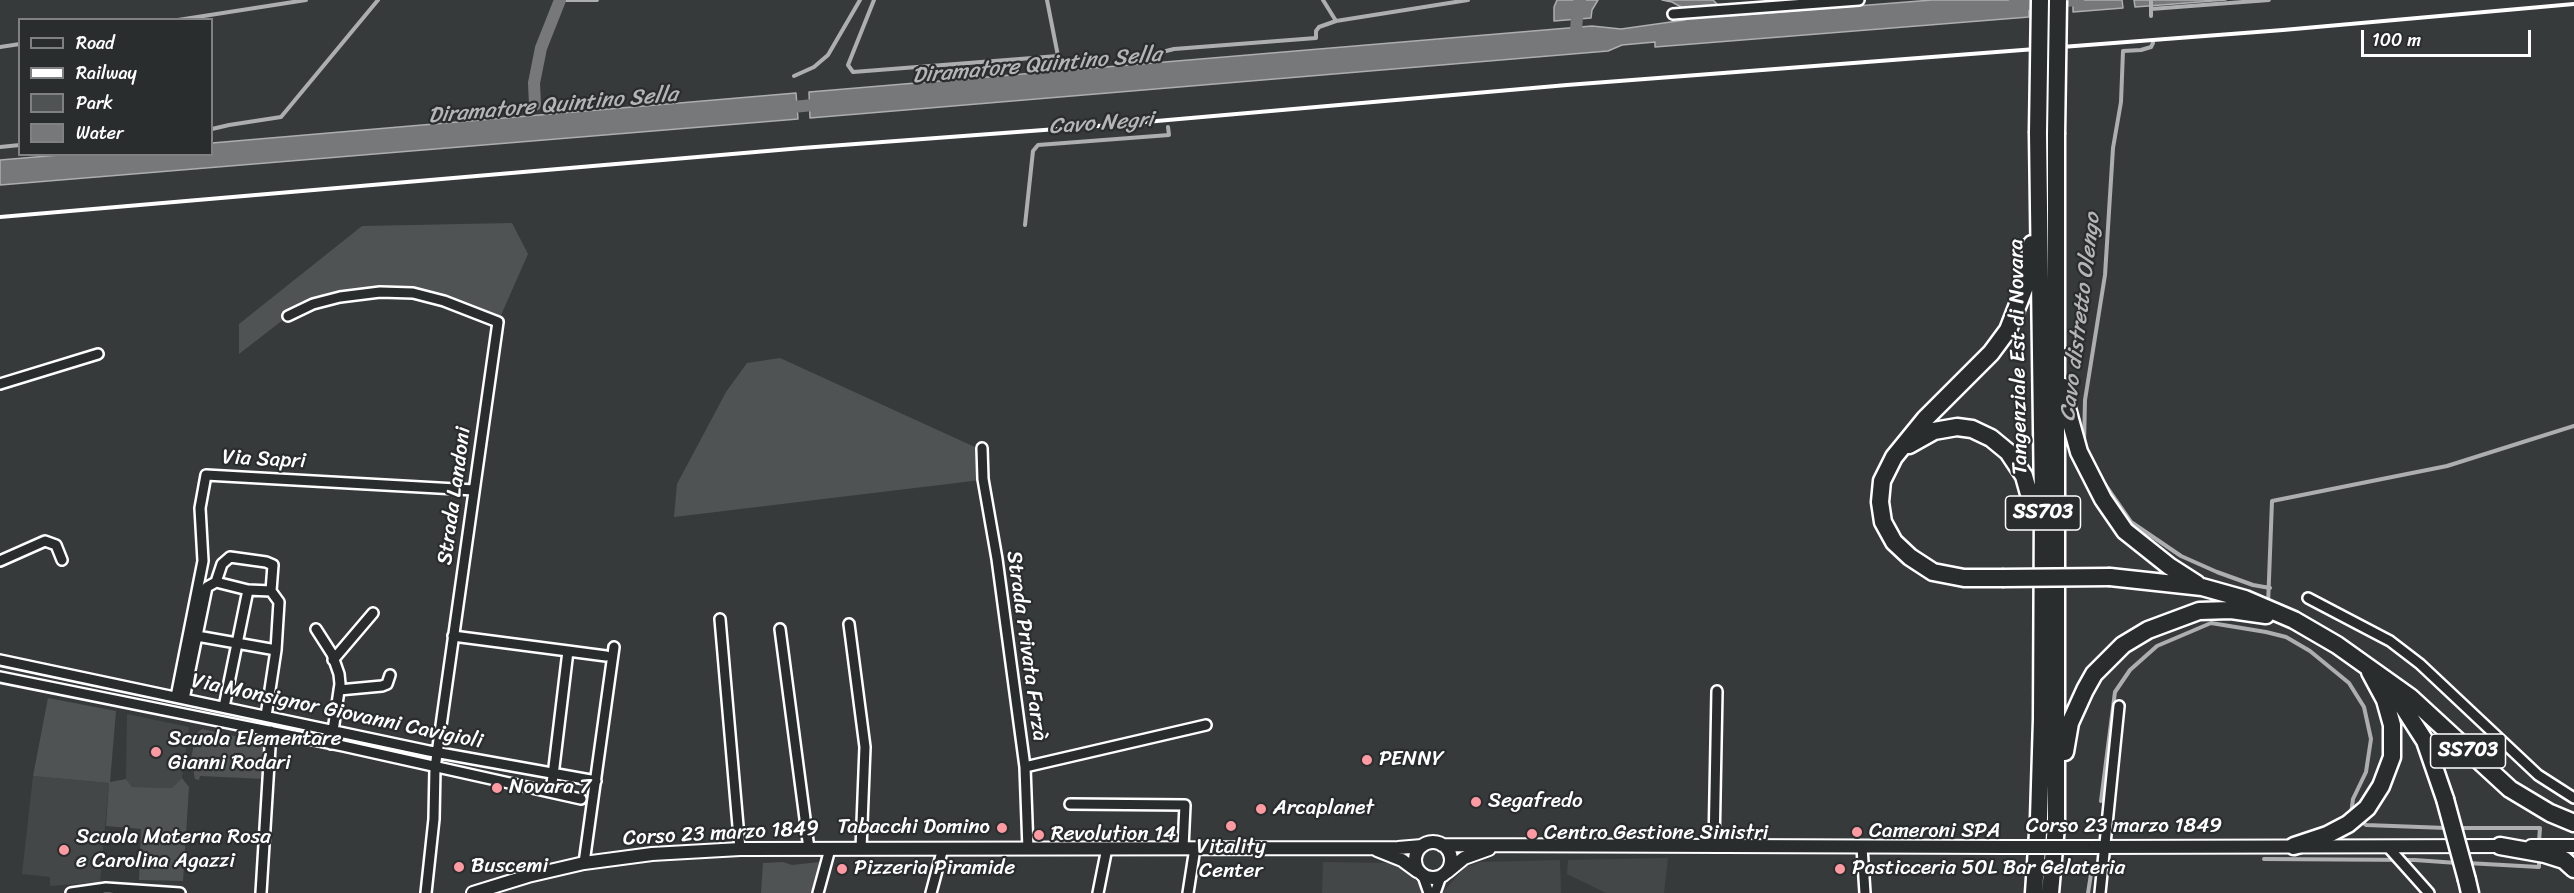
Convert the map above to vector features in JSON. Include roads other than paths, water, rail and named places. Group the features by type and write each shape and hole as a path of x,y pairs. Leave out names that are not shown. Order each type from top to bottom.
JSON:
{"highway":[{"name":"Tangenziale Est di Novara","path":"2034,893 2041,752 2043,567 2038,134 2040,0"},
{"name":"Tangenziale Est di Novara","path":"2050,893 2056,826 2058,0"},
{"name":"SS703","path":"2038,134 2031,255 2019,306 2008,330 1991,353 1925,419 1894,457 1882,481 1880,502 1883,522 1894,542 1910,557 1933,572 1964,578 2110,577 2202,587"},
{"name":"SS703","path":"2056,305 2066,405 2084,462 2103,499 2125,531 2169,566 2202,587 2294,620 2337,645 2410,697 2510,789 2550,813 2574,823"},
{"name":"SS703","path":"1894,457 1915,440 1946,429 1957,427 1972,429 1991,438 2008,452 2024,476 2033,503 2043,567"},
{"name":"SS703","path":"2056,826 2064,782 2065,740 2070,723 2094,674 2108,659 2123,645 2148,630 2199,611 2267,612"},
{"name":"SS703","path":"2368,668 2398,699 2432,757 2468,886"},
{"name":"SS703","path":"2294,846 2327,835 2356,818 2374,798 2381,786 2392,757 2392,725 2385,700 2368,668"},
{"path":"2500,846 2539,849 2564,860 2574,869"}],"main road":[{"path":"1431,843 1442,846 1447,850 1450,859 1449,868 1442,875 1434,878 1422,875 1415,862 1417,852 1422,846 1431,843"},
{"name":"Corso 23 marzo 1849","path":"474,893 528,876 584,863 652,854 740,849 1422,846"},
{"name":"Corso 23 marzo 1849","path":"1442,846 2294,846 2395,855 2500,846"},
{"path":"2539,849 2574,846"},
{"name":"Corso 23 marzo 1849","path":"1442,875 1464,858 1495,847"},
{"name":"Corso 23 marzo 1849","path":"1371,848 1402,860 1422,875"}],"street":[{"path":"1673,14 1859,0"},
{"name":"Strada Landoni","path":"288,316 313,304 340,297 380,292 413,292 444,301 498,322 437,752 434,819 426,893"},
{"path":"0,384 98,354"},
{"name":"Strada Privata Farzà","path":"982,448 983,479 997,559 1025,767 1028,849"},
{"name":"Via Sapri","path":"180,698 203,561 200,508 206,475 474,490"},
{"path":"0,561 45,541 56,544 62,560"},
{"path":"180,698 197,636 207,587 216,582 222,564 230,557 266,562 273,565 271,591 279,602 276,650 266,716"},
{"path":"216,582 248,590 271,591"},
{"path":"224,707 248,590"},
{"path":"2308,598 2390,641 2420,664 2538,774 2574,798"},
{"path":"333,660 373,613"},
{"path":"720,619 740,849"},
{"path":"849,624 865,747 861,849"},
{"path":"316,629 333,654 339,674 339,690 331,744"},
{"path":"780,629 809,849"},
{"path":"197,636 276,650"},
{"path":"453,636 606,656"},
{"path":"584,863 614,646"},
{"path":"551,792 568,651"},
{"name":"Via Monsignor Giovanni Cavigioli","path":"0,660 437,752 596,781"},
{"path":"339,690 382,686 387,684 390,675"},
{"name":"Via Monsignor Giovanni Cavigioli","path":"0,677 331,744 582,799"},
{"path":"1714,847 1718,690"},
{"path":"2100,893 2119,706"},
{"path":"1025,767 1206,725"},
{"path":"261,893 271,732"},
{"path":"1070,804 1185,805 1189,848 1188,893"},
{"path":"1862,847 1865,893"},
{"path":"931,893 944,848"},
{"path":"1098,893 1107,848"},
{"path":"818,893 830,849"},
{"path":"2395,855 2429,893"},
{"path":"1422,875 1429,893"},
{"path":"1435,893 1442,875"},
{"path":"70,893 106,888 180,893"}],"water":[{"path":"1557,0 1598,0 1592,10 1591,18 1554,21 1554,7"},
{"path":"1662,0 1713,0 1718,5 1683,8"},
{"path":"1932,0 2029,0 2029,17 1655,47 1655,42 1622,45 1608,51 810,118 809,92 1592,26 1621,29 1725,13 1730,16"},
{"path":"2073,0 2122,0 2123,8 2073,12"},
{"path":"2134,0 2226,0 2135,7"},
{"path":"796,93 798,119 0,185 0,160 47,156 213,156 213,143"}],"waterway":[{"path":"191,18 306,0"},
{"path":"213,129 281,117 378,0"},
{"path":"535,105 534,83 541,48 560,0"},
{"path":"564,0 597,0"},
{"path":"794,76 814,67 828,55 860,0"},
{"path":"874,0 848,65 853,72 1058,56 1047,0"},
{"path":"1323,0 1336,21"},
{"path":"1158,53 1174,49 1316,38 1316,31 1319,27 1336,21 1468,0"},
{"path":"1575,42 1580,0"},
{"name":"Diramatore Quintino Sella","path":"2013,5 2078,0"},
{"name":"Cavo distretto Olengo","path":"2151,0 2151,16"},
{"name":"Cavo distretto Olengo","path":"2151,9 2269,0"},
{"name":"Cavo distretto Olengo","path":"2084,444 2085,400 2105,275 2113,148 2121,102 2123,51 2141,50 2151,47 2153,43"},
{"path":"0,47 18,44"},
{"name":"Diramatore Quintino Sella","path":"782,108 824,104"},
{"name":"Cavo Negri","path":"1025,225 1033,151 1038,145 1169,135 1168,127"},
{"path":"0,147 18,145"},
{"name":"Cavo distretto Olengo","path":"2268,605 2272,501 2447,466 2574,426"},
{"name":"Cavo distretto Olengo","path":"2104,483 2131,522 2181,556 2253,585 2270,588"},
{"name":"Cavo distretto Olengo","path":"2101,801 2115,692 2130,670 2157,646 2211,623 2286,637 2310,651 2349,683 2364,707 2371,739 2366,772 2353,799 2351,814"},
{"name":"Cavo distretto Olengo","path":"2360,820 2366,825 2446,828"},
{"name":"Cavo distretto Olengo","path":"2457,828 2540,828 2539,842"},
{"path":"2264,859 2415,860 2457,863"},
{"path":"2467,863 2539,867 2539,859"},
{"name":"Cavo distretto Olengo","path":"2088,893 2091,874"}],"railway":[{"path":"0,217 802,148 1111,125 1567,85 2283,30 2574,4"}],"place":[{"name":"Scuola Elementare Gianni Rodari","path":"156,752"},
{"name":"PENNY","path":"1367,760"},
{"name":"Novara 7","path":"497,788"},
{"name":"Segafredo","path":"1476,802"},
{"name":"Arcaplanet","path":"1261,809"},
{"name":"Vitality Center","path":"1231,826"},
{"name":"Tabacchi Domino","path":"1002,828"},
{"name":"Cameroni SPA","path":"1857,832"},
{"name":"Centro Gestione Sinistri","path":"1532,834"},
{"name":"Revolution 14","path":"1039,835"},
{"name":"Scuola Materna Rosa e Carolina Agazzi","path":"64,850"},
{"name":"Buscemi","path":"459,867"},
{"name":"Pizzeria Piramide","path":"842,869"},
{"name":"Pasticceria 50L Bar Gelateria","path":"1840,869"}]}
